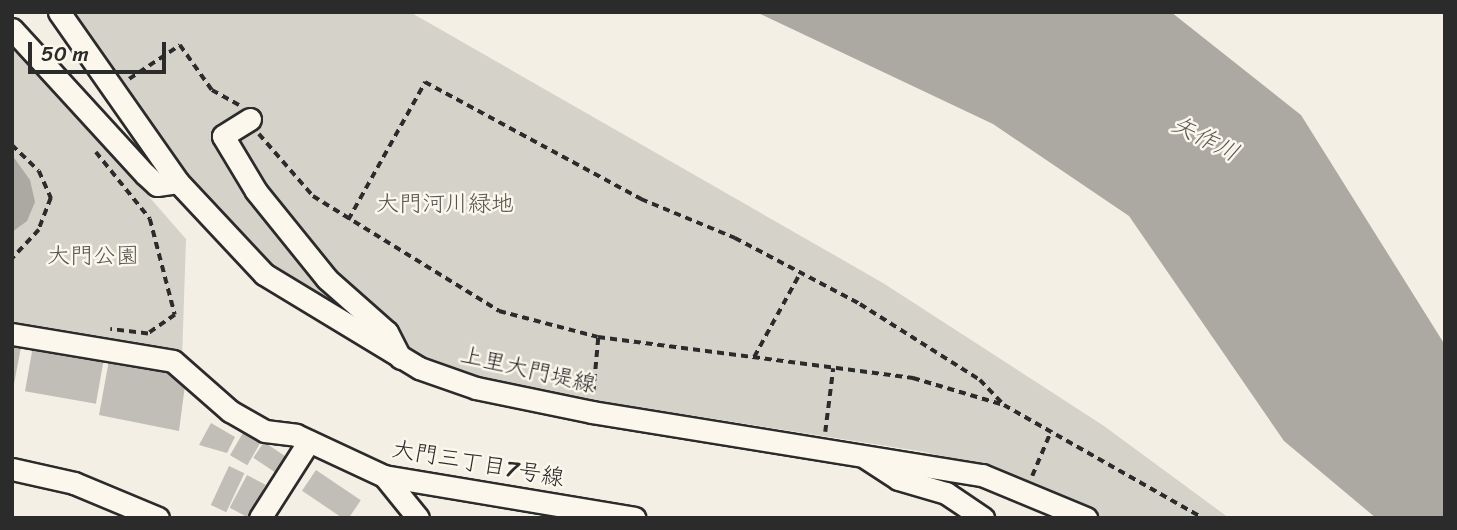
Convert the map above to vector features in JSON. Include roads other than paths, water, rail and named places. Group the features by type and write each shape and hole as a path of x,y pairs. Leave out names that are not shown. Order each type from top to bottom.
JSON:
{"street":[{"name":"上里大門堤線","path":"59,12 178,182 264,274 400,358 476,388 592,412 823,445 982,475 1086,518"},
{"path":"12,29 145,174 157,184 178,182"},
{"path":"250,119 223,136 256,191 327,279 387,332 400,358"},
{"name":"大門三丁目7号線","path":"12,334 173,361 230,411 265,431 309,441 384,477 634,518"},
{"path":"260,518 309,441"},
{"path":"863,454 869,464 946,493 983,518"},
{"path":"12,469 74,483 158,518"},
{"path":"384,477 418,518"}],"water":[{"name":"矢作川","path":"756,12 1171,12 1301,115 1445,345 1445,518 1376,518 1284,441 1129,216 993,124"},
{"path":"12,155 30,180 35,202 27,221 12,232"}],"park label":[{"name":"大門河川緑地","path":"445,204"},
{"name":"大門公園","path":"93,256"}]}
